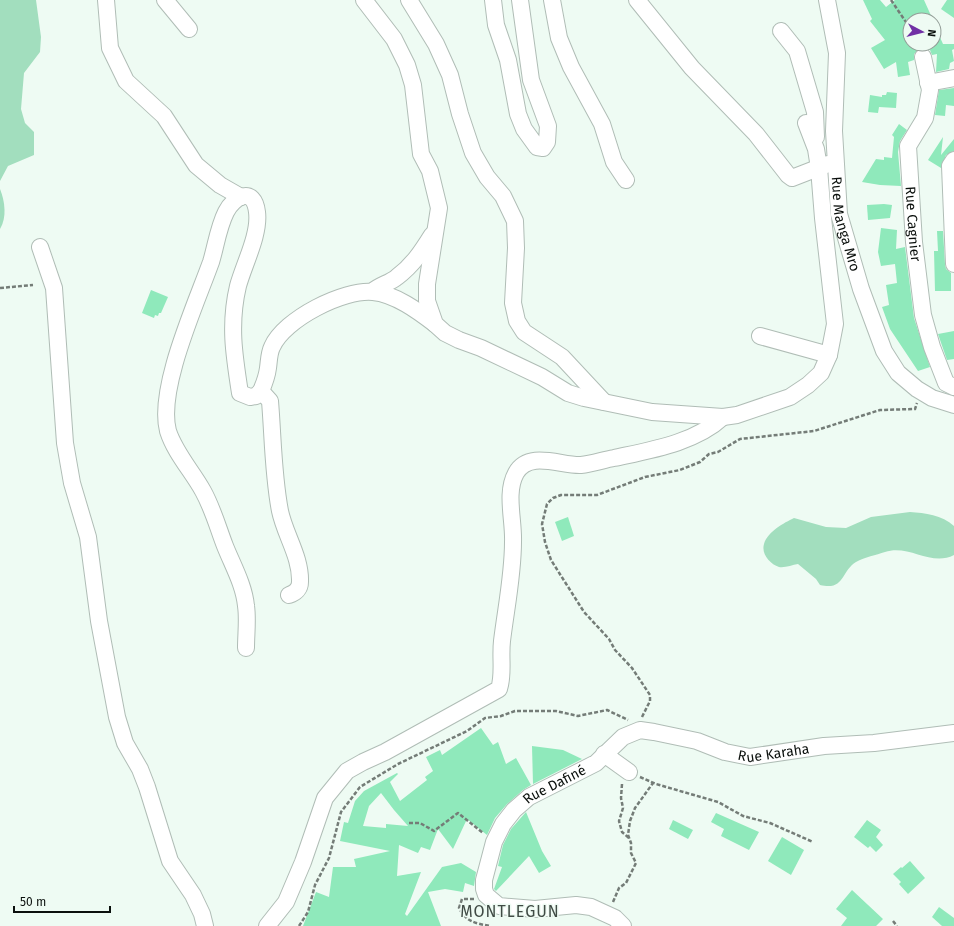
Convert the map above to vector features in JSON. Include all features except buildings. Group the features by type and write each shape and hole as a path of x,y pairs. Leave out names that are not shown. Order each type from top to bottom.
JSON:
{"street":[{"path":"106,0 110,48 126,81 164,116 196,164 220,185 241,197 252,197 255,200 258,222 238,286 232,335 234,362 240,393 250,397 256,396 261,391 272,346 283,330 291,323 332,301 354,294 373,291 382,284 396,278 417,260 436,229"},
{"path":"165,0 189,28"},
{"path":"364,0 378,16 394,39 407,65 414,85 421,154 430,171 439,208 427,284 427,301 435,324"},
{"path":"410,0 436,44 450,75 460,114 473,153 488,177 503,196 515,221 516,248 513,303 517,321 524,332 562,357 604,402"},
{"path":"493,0 496,25 508,60 518,114 524,129 532,141 537,146 543,148 547,142 548,126 531,80 520,0"},
{"path":"552,0 559,38 571,67 602,124 614,162 626,180"},
{"path":"637,0 692,68 756,134 788,175 792,178 835,162"},
{"name":"Rue Manga Mro","path":"827,0 837,53 835,86 835,162 839,214 871,321 884,351 898,372 921,392 932,398 953,405"},
{"path":"373,291 395,299 421,313 445,333 510,361 568,393 604,402 652,412 723,416 737,415 800,392 821,373 829,355 835,324 816,149 815,112 797,51 781,31"},
{"name":"Rue Cagnier","path":"923,57 930,90 925,118 908,146 910,185 923,315 932,347 946,383 954,387"},
{"path":"928,83 954,78"},
{"path":"806,123 816,149"},
{"path":"954,160 950,166 954,264"},
{"path":"241,197 228,209 222,221 212,259 171,378 166,407 168,430 173,442 204,492 240,581 247,608 246,648"},
{"path":"40,247 54,288 65,443 72,483 88,537 99,621 117,717 125,743 140,769 147,787 170,861 192,895 202,914 205,926"},
{"path":"760,336 829,355"},
{"path":"261,391 266,394 270,401 272,442 280,512 284,529 297,562 300,576 298,589 294,593 289,594"},
{"path":"268,926 286,902 303,862 325,798 347,771 385,752 499,689 501,681 502,642 510,592 513,542 511,494 517,472 523,465 537,460 581,465 659,448 684,439 716,423 723,416"},
{"path":"626,770 604,754 623,737 639,728"},
{"name":"Rue Karaha","path":"639,728 678,736 697,741 725,752 750,757 824,746 874,743 954,733"},
{"name":"Rue Dafiné","path":"486,895 484,880 494,842 503,824 514,810 529,797 596,763 604,754"},
{"path":"486,895 499,906 535,909 576,905 591,906 609,914 623,926"}],"path":[{"path":"891,0 902,16"},
{"path":"0,288 33,285"},
{"path":"299,926 308,912 315,885 329,858 341,812 360,787 398,764 467,732 486,718 501,716 514,711 556,711 578,716 607,710 639,728 650,701 650,695 632,668 615,650 609,639 584,612 552,560 545,542 542,524 546,504 553,498 561,495 598,495 645,477 680,470 700,462 709,454 718,452 740,439 814,431 880,410 914,408 921,392"},
{"path":"629,838 622,832 619,821 623,808 620,798 626,770 653,783 718,802 740,815 792,831 813,842"},
{"path":"609,914 619,888 626,882 636,864 631,853 631,843 629,838 630,821 635,808 653,783"},
{"path":"410,823 420,823 434,831 458,814 494,842"},
{"path":"486,895 480,899 462,899 459,908 464,917 476,924 490,926"},
{"path":"893,921 897,926"}],"green space":[{"path":"0,0 36,0 41,37 40,52 24,73 21,109 25,123 34,132 34,155 8,166 0,181"},
{"path":"0,189 3,199 4,220 0,229"},
{"path":"910,512 939,517 954,526 954,555 945,558 937,558 903,551 894,550 885,552 856,562 838,583 828,586 820,585 816,579 798,564 784,567 776,566 767,558 763,548 766,539 773,531 794,518 826,527 846,528 871,517"}],"district":[{"name":"MONTLEGUN","path":"510,911"}]}
